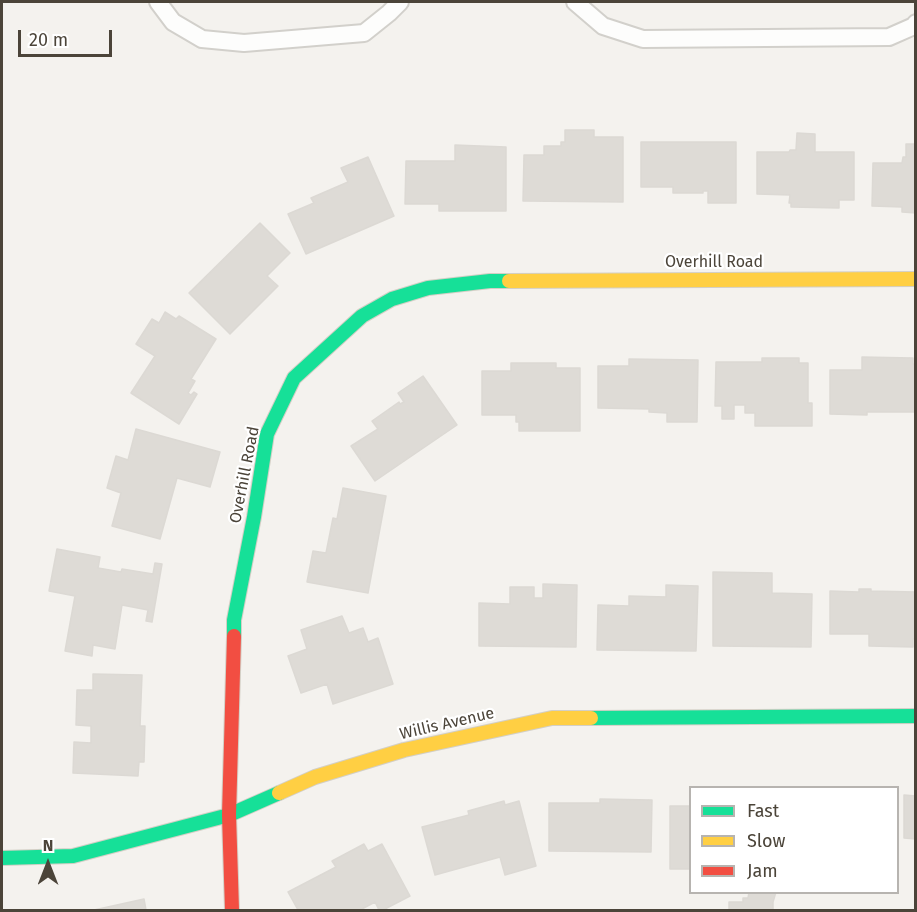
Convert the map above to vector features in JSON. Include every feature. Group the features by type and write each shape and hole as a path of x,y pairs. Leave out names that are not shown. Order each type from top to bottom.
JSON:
{"street":[{"name":"Overhill Road","path":"232,910 229,815 234,620 267,434 294,378 362,316 392,299 428,288 490,280 915,279"},
{"name":"Willis Avenue","path":"2,858 73,856 229,815 315,777 404,750 552,718 915,716"}],"lane":[{"path":"158,2 173,22 202,39 244,43 364,33 400,2"},
{"path":"575,2 603,26 643,39 889,37 914,26 915,23"}],"building":[{"path":"565,130 594,130 594,137 623,137 623,202 523,201 524,155 544,155 544,146 561,146 561,142 565,142"},
{"path":"797,133 815,134 815,152 854,152 854,200 839,200 839,208 791,207 790,195 757,194 757,152 796,150"},
{"path":"641,142 736,142 736,203 708,203 708,191 673,193 673,187 641,187"},
{"path":"906,144 916,144 916,213 902,212 902,207 872,206 873,163 902,163 903,157 906,157"},
{"path":"455,145 506,147 506,211 439,211 439,204 405,204 406,161 455,161"},
{"path":"368,157 394,216 306,254 288,214 314,203 311,198 348,182 341,168"},
{"path":"260,223 290,253 267,276 278,286 230,334 189,293"},
{"path":"165,312 176,319 179,316 216,339 191,379 195,381 188,393 197,394 179,424 131,393 155,356 136,344 152,319 159,323"},
{"path":"862,357 913,358 913,364 916,364 916,412 867,412 867,415 830,414 830,370 862,370"},
{"path":"762,358 799,358 799,363 808,363 808,403 812,403 812,426 755,426 755,413 745,413 745,405 734,405 734,419 722,419 722,406 715,406 716,362 762,362"},
{"path":"629,359 698,360 697,422 667,422 667,413 649,412 649,409 598,408 598,366 629,366"},
{"path":"511,363 556,363 556,368 580,368 580,431 519,431 516,415 482,415 482,371 511,371"},
{"path":"423,376 457,425 375,481 351,446 378,429 372,421 399,402 400,404 404,402 398,393"},
{"path":"136,429 220,452 210,487 177,478 160,539 112,526 121,493 107,488 116,456 128,460"},
{"path":"343,488 386,496 368,593 307,582 313,551 326,553 333,518 337,519"},
{"path":"57,549 100,557 98,568 121,572 122,569 153,574 155,563 162,564 152,622 146,621 148,610 122,605 115,649 93,645 92,656 65,651 75,596 49,591"},
{"path":"713,572 772,573 772,593 812,594 811,647 713,646"},
{"path":"543,584 577,585 576,647 479,646 479,603 510,604 510,587 534,587 534,598 543,598"},
{"path":"666,585 698,586 696,651 597,650 598,605 629,606 629,596 666,597"},
{"path":"859,589 916,592 916,639 913,639 913,647 869,646 869,634 830,634 830,591 859,592"},
{"path":"342,616 349,633 363,628 368,642 378,638 393,684 333,704 327,684 301,693 288,656 307,649 301,630"},
{"path":"93,674 142,675 140,726 145,726 144,762 139,762 138,776 73,773 74,742 91,743 91,726 76,725 77,690 93,690"},
{"path":"904,795 916,796 916,839 904,838"},
{"path":"600,799 652,800 651,852 549,851 549,803 600,803"},
{"path":"504,801 505,805 519,801 536,866 505,875 500,857 435,875 422,827 469,815 468,811"},
{"path":"670,806 689,806 689,869 670,869"},
{"path":"364,844 368,851 382,844 410,896 383,910 379,910 375,902 360,910 298,910 288,892 336,867 332,861"},
{"path":"749,894 775,894 773,910 729,910 729,902 743,902 743,898 748,898"},
{"path":"144,899 146,910 94,910"}],"traffic: fast":[{"path":"234,636 234,620 267,434 294,378 362,316 392,299 428,288 509,281"},
{"path":"591,718 916,716"},
{"path":"2,858 73,856 229,815 279,793"}],"traffic: slow":[{"path":"509,281 916,279"},
{"path":"279,793 315,777 404,750 552,718 591,718"}],"traffic: jam":[{"path":"232,910 229,815 234,636"}]}
